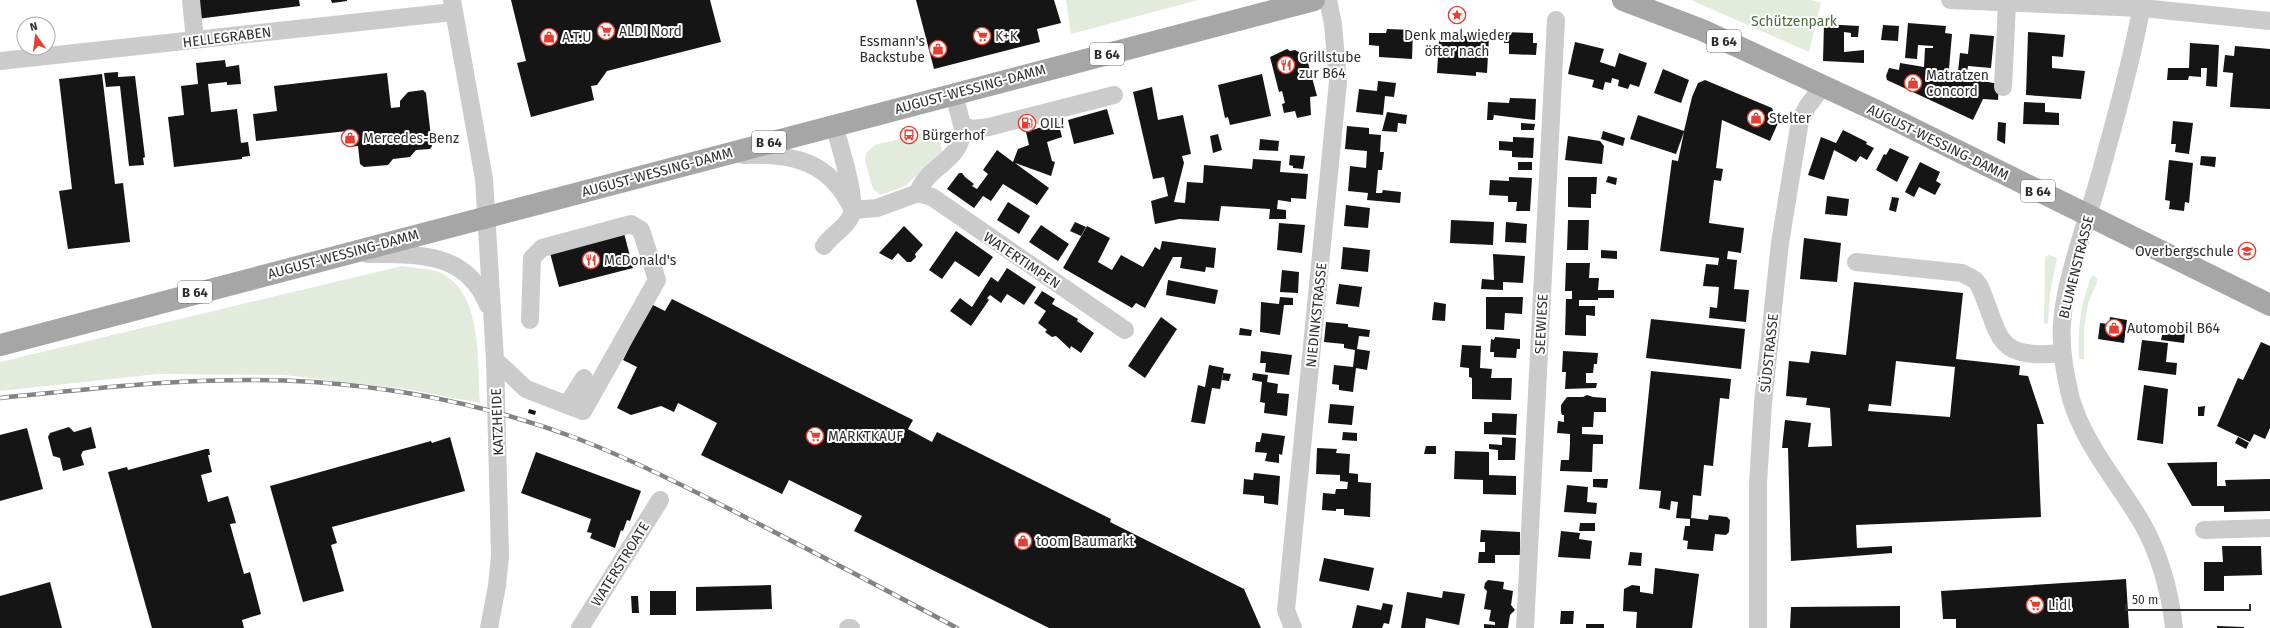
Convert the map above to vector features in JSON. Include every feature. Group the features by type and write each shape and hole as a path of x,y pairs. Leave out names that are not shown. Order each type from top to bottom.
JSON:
{"main road":[{"name":"AUGUST-WESSING-DAMM","path":"0,345 343,253 1314,0"},
{"name":"AUGUST-WESSING-DAMM","path":"1623,0 1702,30 1823,86 2270,305"}],"street":[{"path":"190,0 195,40"},
{"name":"NIEDINKSTRASSE","path":"1293,628 1286,610 1338,82 1333,24 1328,0"},
{"path":"1950,0 2007,4 2143,4 2270,21"},
{"path":"2003,87 2007,4"},
{"name":"BLUMENSTRASSE","path":"2143,4 2063,310 2061,335 2062,353 2072,400 2084,432 2105,468 2142,523 2155,550 2169,598 2174,628"},
{"name":"HELLEGRABEN","path":"0,61 195,40 453,6 481,161 485,216"},
{"name":"SEEWIESE","path":"1525,628 1556,20"},
{"name":"SÜDSTRASSE","path":"1758,628 1758,483 1761,429 1780,243 1800,121 1807,107 1823,86"},
{"path":"954,94 962,125 972,129 989,127 1114,95"},
{"path":"824,246 845,225 853,210 852,194 834,125"},
{"path":"853,210 877,208 918,192 926,177 955,151 961,138"},
{"path":"703,159 752,154 781,155 804,161 818,168 834,180 842,189 853,210"},
{"name":"WATERTIMPEN","path":"918,192 932,197 1125,330"},
{"name":"KATZHEIDE","path":"485,216 495,360 500,556 497,586 489,628"},
{"path":"495,360 526,389 584,411 657,280 641,230 631,224 542,248 532,258 530,320"},
{"path":"343,253 407,254 443,260 460,269 474,281 491,312"},
{"path":"1856,262 1962,273 1975,280 1979,285 1996,330 2004,342 2027,354 2062,353"},
{"path":"567,405 584,378"},
{"name":"WATERSTROATE","path":"580,628 660,500"},
{"path":"2204,530 2270,528"}],"green space":[{"path":"1066,0 1198,0 1071,34"},
{"name":"Schützenpark","path":"1691,0 1811,0 1821,3 1809,52"},
{"path":"938,129 942,152 905,186 880,195 873,189 865,161 866,153 875,145"},
{"path":"2049,255 2057,258 2050,293 2048,323 2044,324 2045,257"},
{"path":"402,266 436,271 452,280 463,293 470,309 475,328 480,403 407,389 284,375 158,374 0,391 0,362"},
{"path":"2092,275 2097,278 2097,282 2088,303 2084,330 2084,359 2079,359 2079,327 2085,295"}],"building":[{"path":"195,0 299,0 300,6 197,19"},
{"path":"331,0 347,0 347,1 332,3"},
{"path":"511,0 710,0 721,42 607,71 597,85 591,86 594,100 531,117 517,63 526,61"},
{"name":"K+K","path":"916,0 1054,0 1061,23 1037,29 1040,42 934,69"},
{"path":"1908,23 1946,26 1945,33 1952,34 1948,80 1957,81 1960,53 1968,54 1970,34 1994,36 1991,68 1968,66 1966,78 1999,84 1998,100 1983,99 1973,120 1887,80 1886,76 1889,68 1899,70 1900,63 1924,67 1925,48 1933,48 1933,46 1918,45 1917,59 1905,58"},
{"path":"1824,24 1859,26 1858,37 1851,37 1851,33 1844,32 1844,52 1864,50 1864,63 1823,61"},
{"path":"1883,25 1899,26 1898,41 1881,40"},
{"path":"1387,29 1413,30 1412,59 1379,57 1379,46 1369,45 1369,33 1386,33"},
{"path":"1504,32 1533,33 1533,43 1537,43 1536,55 1509,54 1509,43 1504,43"},
{"path":"2028,32 2065,35 2063,57 2052,56 2052,68 2085,71 2081,99 2026,95"},
{"path":"1457,37 1489,37 1487,73 1476,72 1476,76 1437,73 1439,40 1457,40"},
{"path":"1575,42 1604,49 1600,62 1615,67 1619,53 1647,63 1639,87 1630,84 1628,89 1618,86 1619,80 1612,78 1611,83 1605,82 1603,90 1592,87 1594,80 1568,74"},
{"path":"2190,43 2219,45 2217,87 2206,86 2207,68 2201,68 2201,77 2189,76 2188,80 2167,80 2168,68 2189,68"},
{"path":"2235,46 2270,49 2270,109 2230,107 2233,73 2223,72 2225,55 2234,56"},
{"path":"1287,49 1290,51 1295,50 1304,55 1305,59 1307,59 1317,96 1310,97 1311,115 1297,118 1295,111 1284,113 1282,104 1285,103 1282,91 1279,92 1270,57"},
{"path":"225,60 226,67 239,65 241,84 227,85 227,82 208,84 211,112 237,109 241,143 248,142 250,156 242,157 242,159 174,167 168,117 184,115 181,86 198,84 196,63"},
{"path":"1663,69 1689,80 1681,103 1654,93"},
{"path":"118,72 118,77 135,76 145,157 143,158 144,165 129,166 120,86 106,87 104,73"},
{"path":"387,73 391,108 400,107 400,101 408,92 423,90 426,93 432,146 430,149 416,150 410,157 393,159 388,165 364,167 360,164 358,146 349,147 347,131 256,141 253,114 277,111 274,86"},
{"path":"102,74 115,184 123,183 130,242 68,249 59,191 72,189 59,79"},
{"path":"1262,74 1271,116 1230,125 1228,117 1225,118 1218,85"},
{"path":"1705,80 1772,108 1778,123 1770,141 1722,120 1716,168 1723,169 1721,181 1714,180 1709,223 1744,228 1741,253 1728,251 1727,259 1737,260 1734,289 1749,290 1746,322 1709,318 1710,307 1717,308 1719,287 1703,286 1706,264 1718,265 1719,258 1660,251 1672,160 1678,161 1684,132 1676,154 1630,139 1638,115 1684,131 1692,97 1698,83"},
{"path":"1378,81 1396,83 1394,97 1385,96 1383,115 1356,112 1359,89 1377,91"},
{"path":"1152,87 1158,120 1183,115 1191,154 1182,156 1184,163 1174,202 1185,203 1187,182 1203,183 1204,165 1252,169 1253,159 1281,161 1280,172 1308,174 1306,199 1291,198 1291,202 1278,200 1277,209 1286,210 1286,219 1269,219 1270,209 1221,206 1219,221 1179,219 1155,224 1151,201 1168,196 1164,177 1153,179 1133,92"},
{"path":"1510,98 1536,99 1535,120 1494,115 1493,120 1487,120 1488,102 1509,103"},
{"path":"2024,102 2045,103 2045,112 2059,113 2059,125 2023,124"},
{"path":"1107,109 1114,134 1074,144 1068,120"},
{"path":"1387,112 1407,115 1406,124 1398,123 1397,132 1382,131"},
{"path":"2173,121 2193,123 2189,154 2175,152 2176,144 2171,144"},
{"path":"1058,122 1062,137 1047,142 1052,161 1055,162 1051,176 1015,163 1049,188 1037,205 1003,184 991,201 983,196 974,208 947,189 959,173 962,173 974,184 972,186 977,189 988,174 983,170 997,150 1013,162 1018,149 1029,145 1026,132"},
{"path":"1998,122 2006,123 2005,144 1997,140"},
{"path":"1521,123 1535,124 1534,130 1521,130"},
{"path":"1347,126 1369,128 1369,134 1381,135 1380,152 1384,152 1382,170 1378,170 1376,193 1382,193 1383,190 1401,192 1400,203 1367,200 1368,193 1348,191 1350,166 1366,168 1367,151 1345,149"},
{"path":"1843,130 1867,142 1866,144 1874,148 1867,160 1860,156 1856,162 1834,150 1824,180 1808,175 1821,137 1836,143"},
{"path":"1603,131 1625,138 1623,146 1601,139"},
{"path":"1218,134 1222,150 1213,153 1210,136"},
{"path":"1568,136 1600,141 1604,146 1602,164 1565,160"},
{"path":"1513,137 1534,138 1533,158 1512,157 1512,151 1499,150 1499,141 1513,142"},
{"path":"1260,139 1279,141 1278,151 1259,150"},
{"path":"1890,148 1909,157 1897,182 1876,170 1884,154 1886,155"},
{"path":"1290,155 1305,156 1303,169 1293,168 1293,166 1289,165"},
{"path":"2201,156 2216,157 2215,167 2200,165"},
{"path":"2169,160 2193,163 2189,203 2185,202 2184,211 2169,209 2170,201 2165,200"},
{"path":"1518,162 1532,162 1532,170 1518,170"},
{"path":"1920,162 1940,172 1936,181 1941,184 1935,195 1919,187 1914,197 1905,192"},
{"path":"1608,176 1617,178 1616,185 1606,182"},
{"path":"1509,177 1532,178 1530,211 1516,211 1517,202 1508,202 1508,196 1489,195 1490,180 1509,181"},
{"path":"1568,177 1597,177 1596,194 1591,194 1591,208 1568,207"},
{"path":"1827,196 1849,199 1847,216 1825,214"},
{"path":"1892,197 1899,198 1896,212 1889,210"},
{"path":"1008,202 1030,216 1019,234 997,220"},
{"path":"1346,205 1370,208 1368,228 1344,226"},
{"path":"1451,220 1494,222 1493,245 1450,243"},
{"path":"1568,220 1589,220 1588,250 1567,250"},
{"path":"1075,222 1086,227 1081,236 1070,231"},
{"path":"1506,222 1527,224 1526,243 1505,242"},
{"path":"1279,223 1305,225 1302,253 1277,250"},
{"path":"1041,225 1069,244 1058,261 1029,242"},
{"path":"904,226 923,245 915,254 916,257 911,262 907,262 898,253 892,260 879,253"},
{"path":"1087,226 1110,238 1098,262 1112,270 1121,255 1143,267 1155,247 1160,250 1162,241 1216,248 1214,268 1206,267 1205,272 1180,268 1182,257 1173,257 1145,308 1136,303 1132,308 1063,268"},
{"path":"956,231 993,257 979,277 955,261 942,279 929,270"},
{"name":"McDonald's","path":"624,233 633,268 559,287 550,253"},
{"path":"1804,238 1841,243 1837,282 1800,279"},
{"path":"1343,247 1370,250 1368,272 1341,269"},
{"path":"1601,250 1617,251 1617,259 1601,258"},
{"path":"1493,254 1525,256 1523,283 1503,282 1503,290 1481,289 1482,279 1494,280"},
{"path":"1566,263 1590,263 1589,278 1599,278 1598,290 1614,290 1614,298 1579,300 1579,306 1595,306 1595,316 1586,315 1586,336 1565,335 1566,299 1572,299 1572,291 1565,291"},
{"path":"1007,268 1036,287 1024,305 1007,294 1001,303 990,295 987,298 989,300 971,326 950,311 960,298 972,307 991,277 998,282"},
{"path":"1282,270 1299,272 1298,293 1280,292"},
{"path":"1168,280 1218,290 1215,304 1166,295"},
{"path":"1854,282 1963,293 1956,359 2020,366 2019,375 2028,376 2044,424 2037,424 2041,517 1856,525 1857,548 1892,546 1892,553 1791,561 1788,448 1782,448 1785,420 1811,423 1808,447 1832,446 1830,408 1806,405 1807,398 1786,396 1789,361 1809,363 1811,351 1846,355","holes":["1896,361 1955,367 1950,417 1868,411 1869,404 1891,406"]},
{"path":"1339,284 1362,287 1359,307 1336,304"},
{"path":"1042,291 1055,299 1052,304 1078,319 1077,321 1094,333 1081,353 1071,346 1070,349 1056,336 1052,337 1045,332 1047,330 1038,323 1046,311 1034,303"},
{"path":"1280,297 1293,298 1293,305 1284,305 1280,335 1260,332 1261,302 1279,304"},
{"path":"1486,297 1523,297 1522,314 1505,313 1504,330 1486,329"},
{"path":"672,299 913,420 908,429 932,442 937,432 1111,519 1110,522 1244,589 1261,628 1049,628 854,531 862,516 789,480 782,494 701,455 717,423 678,403 674,412 661,406 631,415 617,408 637,367 623,360 651,304 665,311"},
{"path":"1434,302 1446,304 1445,321 1432,320"},
{"path":"1161,317 1177,329 1145,378 1128,366"},
{"path":"2110,317 2127,320 2124,343 2098,339 2100,323 2109,324"},
{"path":"1651,319 1745,329 1741,369 1646,358"},
{"path":"1326,322 1348,324 1348,327 1370,330 1369,337 1359,336 1357,349 1370,351 1367,370 1356,368 1353,392 1339,390 1339,385 1332,384 1334,365 1353,367 1355,350 1344,348 1344,344 1324,342"},
{"path":"1240,328 1252,330 1251,336 1239,335"},
{"path":"2163,331 2185,333 2184,343 2161,340"},
{"path":"1495,337 1520,339 1520,349 1517,349 1516,358 1494,357 1494,352 1490,352 1491,339 1494,340"},
{"path":"2142,340 2168,343 2166,362 2177,363 2176,375 2138,370"},
{"path":"2261,342 2270,346 2270,428 2265,439 2254,434 2250,442 2217,426 2238,378 2243,380"},
{"path":"1462,345 1481,346 1480,368 1492,369 1491,378 1512,378 1511,400 1472,399 1472,378 1469,377 1469,368 1460,367"},
{"path":"1261,351 1292,355 1289,375 1265,372 1266,363 1260,363"},
{"path":"1563,351 1598,353 1597,364 1594,364 1593,373 1586,373 1586,383 1597,383 1596,388 1565,389 1566,372 1562,372"},
{"path":"1209,365 1224,368 1220,389 1212,388 1205,424 1191,422 1198,385 1205,387"},
{"path":"1651,371 1731,379 1729,399 1720,398 1713,466 1704,465 1701,496 1693,495 1691,518 1708,520 1709,515 1727,517 1730,520 1729,532 1726,535 1715,534 1713,551 1687,549 1688,541 1683,540 1685,526 1690,526 1690,519 1676,518 1678,502 1671,501 1670,510 1659,508 1661,491 1639,489"},
{"path":"1223,373 1231,374 1229,381 1222,380"},
{"path":"1253,373 1268,375 1267,382 1278,384 1277,393 1289,394 1287,416 1264,413 1265,403 1260,402 1262,382 1252,380"},
{"path":"2144,385 2168,389 2163,444 2137,440"},
{"path":"1587,395 1606,398 1606,412 1594,412 1593,427 1582,427 1582,434 1603,435 1603,444 1593,444 1592,472 1560,471 1561,460 1569,460 1570,443 1570,434 1557,433 1558,421 1564,422 1564,415 1562,415 1561,412 1561,405 1567,397 1583,397"},
{"path":"1330,404 1354,406 1352,425 1328,423"},
{"path":"2205,406 2204,416 2198,416 2198,407"},
{"path":"529,409 536,411 535,415 528,413"},
{"path":"1492,413 1517,414 1516,435 1484,434 1484,422 1492,422"},
{"path":"69,427 74,432 91,427 96,448 83,451 81,455 84,465 63,471 60,458 53,456 48,437 50,433"},
{"path":"27,428 43,489 0,501 0,435"},
{"path":"1343,432 1357,433 1357,441 1342,440"},
{"path":"1262,433 1285,436 1282,455 1279,454 1279,463 1265,461 1267,453 1255,452 1256,442 1260,442"},
{"path":"450,437 465,491 332,527 337,543 331,545 344,591 303,602 270,486"},
{"path":"1502,437 1516,438 1515,460 1498,460 1498,450 1489,449 1489,444 1502,445"},
{"path":"2238,437 2249,443 2246,449 2235,443"},
{"path":"1426,446 1436,446 1436,454 1424,454"},
{"path":"1317,448 1337,449 1336,453 1350,454 1349,473 1358,474 1358,482 1371,483 1370,517 1344,515 1344,509 1336,509 1336,511 1322,510 1323,493 1335,494 1336,489 1347,489 1348,482 1340,481 1340,475 1316,474"},
{"path":"209,449 210,455 208,455 212,472 201,475 208,502 228,496 236,523 230,524 244,574 250,572 261,614 242,620 244,628 152,628 108,472 127,467 128,470"},
{"path":"1455,451 1489,452 1489,475 1516,476 1516,495 1483,494 1483,480 1454,479"},
{"path":"536,452 641,491 630,521 627,520 623,531 621,530 615,548 590,538 592,533 587,532 591,519 521,493"},
{"path":"2217,462 2217,486 2226,486 2225,480 2270,479 2270,511 2224,512 2224,506 2192,506 2167,463"},
{"path":"1254,473 1280,476 1278,505 1264,503 1264,496 1243,494 1244,479 1253,480"},
{"path":"1593,479 1608,479 1607,488 1593,487"},
{"path":"1567,485 1588,487 1587,502 1597,503 1596,514 1564,512"},
{"path":"1580,523 1595,523 1595,531 1579,531"},
{"path":"1481,530 1520,532 1520,555 1495,555 1495,563 1478,563 1479,552 1485,552 1485,542 1480,542"},
{"path":"1561,531 1580,533 1579,539 1592,541 1590,559 1558,557"},
{"path":"2222,546 2261,546 2262,575 2224,576 2224,591 2204,591 2204,562 2223,562"},
{"path":"1630,552 1642,553 1641,566 1628,565"},
{"path":"1324,558 1374,568 1369,591 1319,581"},
{"path":"1655,568 1699,574 1692,628 1636,628 1637,612 1623,611 1624,589 1632,585 1640,586 1640,592 1653,594"},
{"name":"Lidl","path":"2126,579 2129,628 1956,628 1956,619 1943,619 1941,591"},
{"path":"1488,580 1504,582 1503,589 1513,591 1511,605 1515,610 1510,615 1508,628 1484,628 1484,624 1495,625 1495,622 1489,621 1491,610 1484,609 1487,591 1484,588 1485,583"},
{"path":"50,582 62,628 0,628 0,596"},
{"path":"771,585 772,609 696,611 696,587"},
{"path":"650,591 676,591 676,615 650,615"},
{"path":"1443,591 1465,594 1459,625 1426,618 1425,628 1401,628 1407,592 1442,598"},
{"path":"631,596 638,596 639,613 632,613"},
{"path":"1383,603 1393,605 1389,624 1384,623 1382,628 1352,628 1357,605 1381,610"},
{"path":"1900,606 1900,628 1790,628 1791,607"},
{"path":"1561,611 1574,611 1573,624 1560,624"},
{"path":"1586,624 1604,624 1604,628 1586,628"},
{"path":"2217,626 2244,627 2244,628 2217,628"}],"railway":[{"path":"0,398 157,383 274,380 314,382 380,389 414,394 480,408 545,427 576,438 644,467 755,522 957,628"}],"place":[{"name":"Denk mal wieder öfter nach","path":"1457,15"},
{"name":"ALDI Nord","path":"606,31"},
{"name":"K+K","path":"982,36"},
{"name":"A.T.U","path":"549,37"},
{"name":"Essmann's Backstube","path":"938,49"},
{"name":"Grillstube zur B64","path":"1286,65"},
{"name":"Matratzen Concord","path":"1913,83"},
{"name":"Stelter","path":"1756,118"},
{"name":"OIL!","path":"1027,123"},
{"name":"Bürgerhof","path":"909,135"},
{"name":"Mercedes-Benz","path":"350,138"},
{"name":"Overbergschule","path":"2247,251"},
{"name":"McDonald's","path":"591,260"},
{"name":"Automobil B64","path":"2114,328"},
{"name":"MARKTKAUF","path":"815,436"},
{"name":"toom Baumarkt","path":"1023,541"},
{"name":"Lidl","path":"2035,605"}]}
